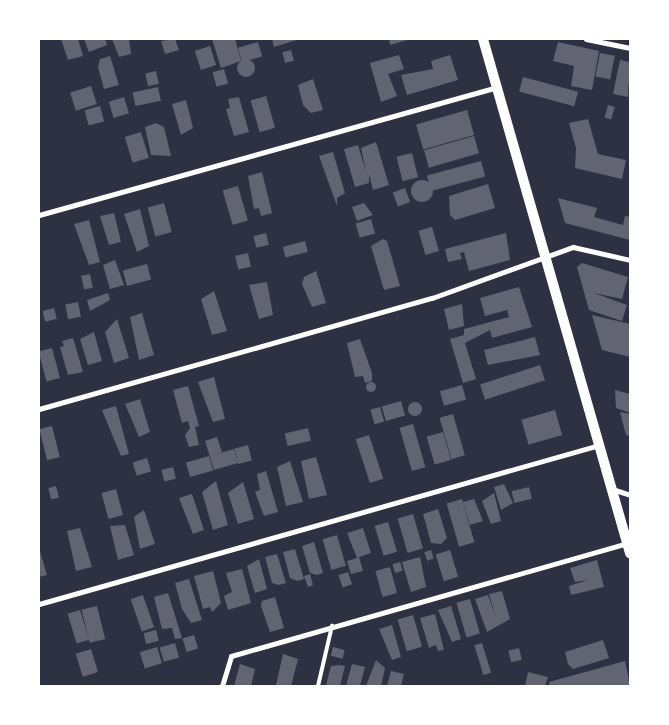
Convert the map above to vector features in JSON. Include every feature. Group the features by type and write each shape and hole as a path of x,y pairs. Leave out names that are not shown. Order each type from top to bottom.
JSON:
{"main road":[{"path":"483,39 629,548"}],"street":[{"path":"586,39 630,48"},
{"path":"39,215 496,87"},
{"path":"39,409 432,298 519,269 545,254 573,247 630,260"},
{"path":"39,604 599,445"},
{"path":"612,489 630,495"},
{"path":"222,686 231,656 332,626 629,548"}],"lane":[{"path":"318,686 332,626"}],"building":[{"path":"61,39 78,39 83,56 68,60"},
{"path":"84,39 105,39 107,45 89,52"},
{"path":"112,39 129,39 131,54 119,57"},
{"path":"175,39 179,50 165,54 161,41"},
{"path":"212,39 235,39 241,61 221,68"},
{"path":"272,39 300,39 274,47"},
{"path":"389,39 411,39 390,45"},
{"path":"258,42 262,56 242,62 238,48"},
{"path":"558,42 599,51 592,90 571,86 574,66 553,61"},
{"path":"210,46 216,65 201,70 195,51"},
{"path":"291,50 294,61 285,63 282,52"},
{"path":"600,53 615,56 610,79 595,77"},
{"path":"399,55 404,69 388,74 397,96 381,102 370,63"},
{"path":"450,55 458,80 407,95 401,75 433,69 431,61"},
{"path":"110,56 119,85 104,89 98,67 100,59"},
{"path":"246,59 252,62 255,68 252,74 246,77 240,74 237,68 240,62"},
{"path":"620,60 630,62 628,97 613,94"},
{"path":"224,69 228,83 217,87 212,72"},
{"path":"156,71 159,84 148,86 145,73"},
{"path":"523,77 578,92 574,106 519,91"},
{"path":"313,79 323,110 311,113 303,105 298,85"},
{"path":"91,86 97,104 76,111 70,93"},
{"path":"158,87 161,101 135,106 133,92"},
{"path":"266,96 275,128 260,132 251,100"},
{"path":"124,97 129,113 114,118 109,102"},
{"path":"239,97 249,132 234,136 226,109 230,108 228,99"},
{"path":"186,100 193,128 181,135 172,104"},
{"path":"608,105 615,107 611,119 604,117"},
{"path":"100,106 104,121 89,126 85,110"},
{"path":"467,110 474,135 423,150 416,125"},
{"path":"588,119 598,154 626,160 622,179 575,168 576,148 569,123"},
{"path":"156,123 164,127 171,156 151,155 145,127"},
{"path":"141,132 149,158 133,163 125,137"},
{"path":"474,136 479,153 429,168 424,150"},
{"path":"376,142 389,185 373,190 369,174 369,183 355,187 344,149 358,145 366,172 361,148"},
{"path":"333,152 345,193 337,198 337,206 319,156"},
{"path":"412,153 418,177 403,181 396,157"},
{"path":"481,161 485,176 431,191 427,175"},
{"path":"262,172 272,213 261,216 259,208 254,209 248,176"},
{"path":"422,180 430,183 433,191 430,199 422,202 414,199 411,191 414,183"},
{"path":"488,184 495,208 455,220 450,215 449,196"},
{"path":"238,186 248,221 233,225 223,190"},
{"path":"405,188 410,202 398,207 393,192"},
{"path":"558,198 597,208 594,217 623,225 625,216 630,217 630,240 565,223"},
{"path":"164,203 172,232 155,236 148,207"},
{"path":"364,203 373,215 357,221 352,207"},
{"path":"140,209 149,246 137,252 124,214"},
{"path":"114,213 121,242 109,245 100,216"},
{"path":"371,219 375,233 360,238 356,223"},
{"path":"89,220 100,262 89,265 74,224"},
{"path":"432,227 439,251 425,255 419,231"},
{"path":"266,233 269,245 256,248 253,236"},
{"path":"506,233 510,260 469,271 464,252 460,253 462,259 448,262 445,249"},
{"path":"383,239 387,241 400,286 384,290 371,246"},
{"path":"305,241 308,252 286,258 283,247"},
{"path":"248,253 251,267 238,269 235,256"},
{"path":"115,260 124,285 110,289 103,265"},
{"path":"582,263 628,277 622,299 594,293 627,305 622,321 589,310 577,267"},
{"path":"147,264 151,279 127,286 123,270"},
{"path":"316,271 326,303 312,307 302,284 304,277"},
{"path":"90,274 93,288 84,290 81,276"},
{"path":"267,282 273,315 259,319 249,285"},
{"path":"519,287 532,327 492,338 490,330 465,343 476,379 463,383 450,339 464,335 464,329 509,317 507,310 485,316 480,298"},
{"path":"214,291 227,331 212,335 201,299"},
{"path":"108,293 110,300 90,311 87,300"},
{"path":"78,302 81,317 68,319 65,304"},
{"path":"462,304 464,326 449,330 444,309"},
{"path":"54,308 57,319 45,322 42,311"},
{"path":"142,313 154,355 139,360 130,317"},
{"path":"592,315 630,324 630,357 602,350"},
{"path":"117,319 129,358 114,363 105,332"},
{"path":"94,332 102,361 88,365 80,339"},
{"path":"535,337 540,355 488,365 484,350"},
{"path":"73,338 83,372 68,375 60,347 64,346 62,341"},
{"path":"360,339 372,373 372,381 365,383 363,376 355,377 347,343"},
{"path":"52,348 60,378 47,382 39,351"},
{"path":"540,365 545,380 485,400 480,384"},
{"path":"214,377 225,419 213,422 198,382"},
{"path":"369,382 373,382 376,387 375,391 369,392 366,389 366,385"},
{"path":"462,385 466,399 444,406 440,391"},
{"path":"188,386 199,426 195,427 199,445 189,447 185,435 190,428 188,421 182,423 173,390"},
{"path":"615,390 630,394 630,413 616,408"},
{"path":"140,399 150,432 139,437 125,404"},
{"path":"401,401 405,415 386,421 382,407"},
{"path":"415,402 420,404 422,409 420,414 415,416 410,414 408,409 410,404"},
{"path":"116,406 129,454 121,456 102,410"},
{"path":"380,407 384,421 375,424 370,410"},
{"path":"555,410 562,435 529,445 521,420"},
{"path":"620,412 630,414 630,436 626,435"},
{"path":"453,414 465,455 451,459 440,418"},
{"path":"413,424 425,467 412,471 400,428"},
{"path":"52,426 60,457 47,460 39,429"},
{"path":"308,428 311,441 288,446 285,433"},
{"path":"443,432 451,460 435,465 427,437"},
{"path":"369,435 383,479 370,483 356,439"},
{"path":"217,437 222,452 213,455 234,449 238,463 214,470 205,441"},
{"path":"248,445 252,461 238,464 234,448"},
{"path":"209,456 213,470 190,477 186,463"},
{"path":"316,457 327,495 309,499 301,461"},
{"path":"147,458 151,471 137,476 133,462"},
{"path":"290,461 303,502 286,506 277,467"},
{"path":"173,467 176,479 164,482 161,470"},
{"path":"266,471 278,512 264,516 255,492 260,490 257,474"},
{"path":"216,481 228,525 213,530 202,492"},
{"path":"243,482 254,519 238,524 228,493"},
{"path":"504,484 513,503 501,510 494,487"},
{"path":"56,486 59,498 51,500 48,488"},
{"path":"529,487 532,499 514,503 512,491"},
{"path":"116,489 123,515 108,519 102,493"},
{"path":"494,493 501,521 491,524 482,501"},
{"path":"192,494 204,530 193,534 179,498"},
{"path":"462,499 474,542 459,547 447,503"},
{"path":"474,499 483,521 470,525 463,502"},
{"path":"438,509 447,538 441,544 431,543 423,514"},
{"path":"144,510 155,544 140,549 134,517"},
{"path":"413,514 423,549 408,553 398,518"},
{"path":"388,522 397,552 384,556 375,526"},
{"path":"125,525 134,555 118,560 110,526"},
{"path":"80,528 92,567 76,571 67,531"},
{"path":"363,528 371,553 359,557 363,571 351,574 347,561 357,558 347,533"},
{"path":"337,535 346,566 331,570 323,539"},
{"path":"314,542 323,573 317,575 310,573 302,546"},
{"path":"39,548 47,575 39,577"},
{"path":"295,549 304,579 297,581 290,578 283,552"},
{"path":"431,550 434,559 427,561 424,552"},
{"path":"450,550 458,577 444,581 436,554"},
{"path":"277,554 286,583 279,585 272,583 265,557"},
{"path":"420,557 426,587 411,592 402,562"},
{"path":"259,559 267,589 255,593 247,566"},
{"path":"597,560 604,587 571,595 569,586 588,580 575,582 570,568"},
{"path":"400,562 403,571 395,573 392,564"},
{"path":"390,567 397,593 382,597 376,571"},
{"path":"242,569 251,603 228,610 224,596 232,592 226,573"},
{"path":"213,571 221,603 212,612 210,607 203,609 194,576"},
{"path":"348,572 352,584 343,587 338,575"},
{"path":"310,574 313,585 308,587 304,576"},
{"path":"189,579 202,620 191,623 182,609 175,583"},
{"path":"502,591 510,619 487,632 475,599 488,595 496,618 489,594"},
{"path":"168,593 182,638 175,639 172,628 162,629 154,597"},
{"path":"143,595 154,627 142,631 131,599"},
{"path":"275,597 284,628 270,632 261,606 262,601"},
{"path":"470,599 480,634 466,637 457,603"},
{"path":"97,606 105,639 90,643 81,610"},
{"path":"451,606 461,639 452,642 438,610"},
{"path":"80,610 89,640 77,643 68,614"},
{"path":"435,614 444,650 438,651 436,645 429,648 420,618"},
{"path":"413,615 422,647 407,651 398,619"},
{"path":"392,625 401,657 392,660 379,629"},
{"path":"156,630 159,641 146,644 143,633"},
{"path":"194,635 198,648 187,652 183,639"},
{"path":"603,640 609,658 573,669 568,664 565,652"},
{"path":"175,643 179,657 164,662 160,647"},
{"path":"482,643 491,673 483,675 474,645"},
{"path":"157,647 162,663 145,669 140,652"},
{"path":"333,647 345,650 342,659 331,656"},
{"path":"519,648 522,660 511,662 508,651"},
{"path":"91,649 98,672 83,677 76,654"},
{"path":"283,654 298,659 291,686 276,685"},
{"path":"376,660 385,668 381,686 366,686"},
{"path":"625,661 630,685 550,686 549,682"},
{"path":"240,664 255,669 251,686 234,686"},
{"path":"352,664 365,667 360,686 346,686"},
{"path":"331,666 345,666 340,686 326,685"},
{"path":"391,671 404,674 401,686 387,686"},
{"path":"528,672 548,677 545,686 525,686"}]}
